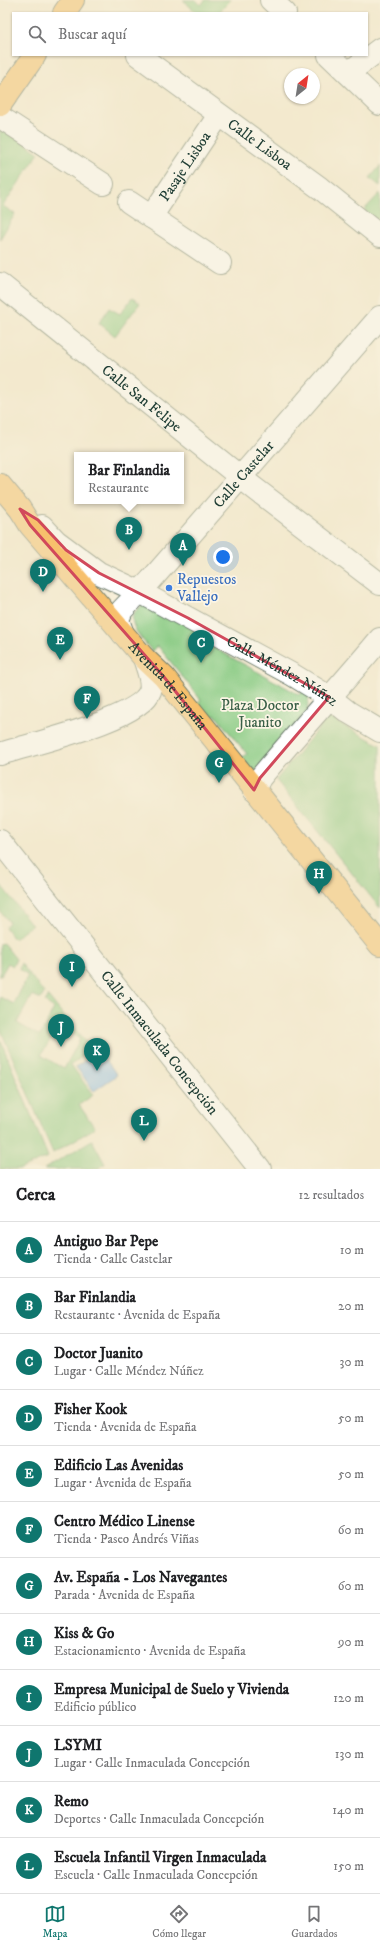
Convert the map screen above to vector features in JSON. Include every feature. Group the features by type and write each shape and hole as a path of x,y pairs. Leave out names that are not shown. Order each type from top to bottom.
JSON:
{"main road":[{"path":"0,105 34,56"},
{"name":"Avenida de España","path":"0,485 20,509 30,526 59,560 144,658 164,677 380,945"}],"street":[{"path":"271,0 284,12"},
{"path":"348,73 380,49"},
{"name":"Calle Lisboa","path":"139,56 320,188 380,236"},
{"path":"330,56 380,104"},
{"name":"Pasaje Lisboa","path":"151,217 219,115"},
{"path":"0,117 103,184"},
{"path":"129,202 220,263"},
{"name":"Calle San Felipe","path":"0,284 241,478 380,584"},
{"name":"Calle Castelar","path":"123,634 119,616 134,597 241,478 380,317"},
{"name":"Avenida de España","path":"20,509 38,520 56,541 82,561 110,578 134,597"},
{"name":"Avenida de España","path":"59,560 83,573 118,600 134,597"},
{"name":"Calle Méndez Núñez","path":"134,597 288,672 329,697 348,712 380,731"},
{"path":"254,790 260,778 380,639"},
{"path":"0,754 109,721 139,705 150,690 150,680 144,658"},
{"name":"Calle Inmaculada Concepción","path":"0,841 260,1169"}],"highlighted area":[{"path":"20,509 38,520 66,550 99,573 188,618 329,697 260,778 254,790 164,677 30,525"}],"green space":[{"path":"183,0 196,0 201,5 205,0 231,0 219,12 196,12"},
{"path":"0,126 39,153 3,206 15,214 0,239"},
{"path":"380,166 380,186 370,178"},
{"path":"380,193 380,216 376,221 364,210"},
{"path":"132,298 140,303 115,336 99,323 109,308 120,314"},
{"name":"Plaza Doctor Juanito","path":"142,606 149,606 197,630 194,637 300,695 304,689 309,695 307,711 257,770 251,770 240,759 247,754 215,715 208,720 196,704 201,700 158,646 152,651 139,635 133,622 133,616"},
{"path":"328,717 380,745 380,908 276,780"},
{"path":"0,884 32,925 14,939 5,927 9,922 0,911"},
{"path":"3,943 16,959 13,966 8,963 0,977 0,944"},
{"path":"21,963 44,993 41,999 32,995 17,1023 40,1036 54,1008 45,1002 48,996 68,1021 64,1029 58,1027 41,1055 64,1069 80,1039 69,1032 71,1025 92,1049 71,1065 93,1095 79,1105 95,1128 53,1153 0,1028 0,997 14,1004 28,975 19,969"},
{"path":"0,1039 48,1157 20,1169 0,1169"},
{"path":"92,1140 105,1164 97,1169 44,1169"}],"water":[{"path":"99,1050 117,1075 94,1091 76,1067"}],"place":[{"name":"Bar Finlandia","path":"129,550"},
{"name":"Antiguo Bar Pepe","path":"183,566"},
{"name":"Repuestos Vallejo","path":"169,588"},
{"name":"Fisher Kook","path":"43,592"},
{"name":"Edificio Las Avenidas","path":"60,660"},
{"name":"Doctor Juanito","path":"201,663"},
{"name":"Centro Médico Linense","path":"87,719"},
{"name":"Av. España - Los Navegantes","path":"219,783"},
{"name":"Kiss & Go","path":"319,894"},
{"name":"Empresa Municipal de Suelo y Vivienda","path":"72,987"},
{"name":"LSYMI","path":"61,1047"},
{"name":"Remo","path":"97,1071"},
{"name":"Escuela Infantil Virgen Inmaculada","path":"144,1141"}]}
